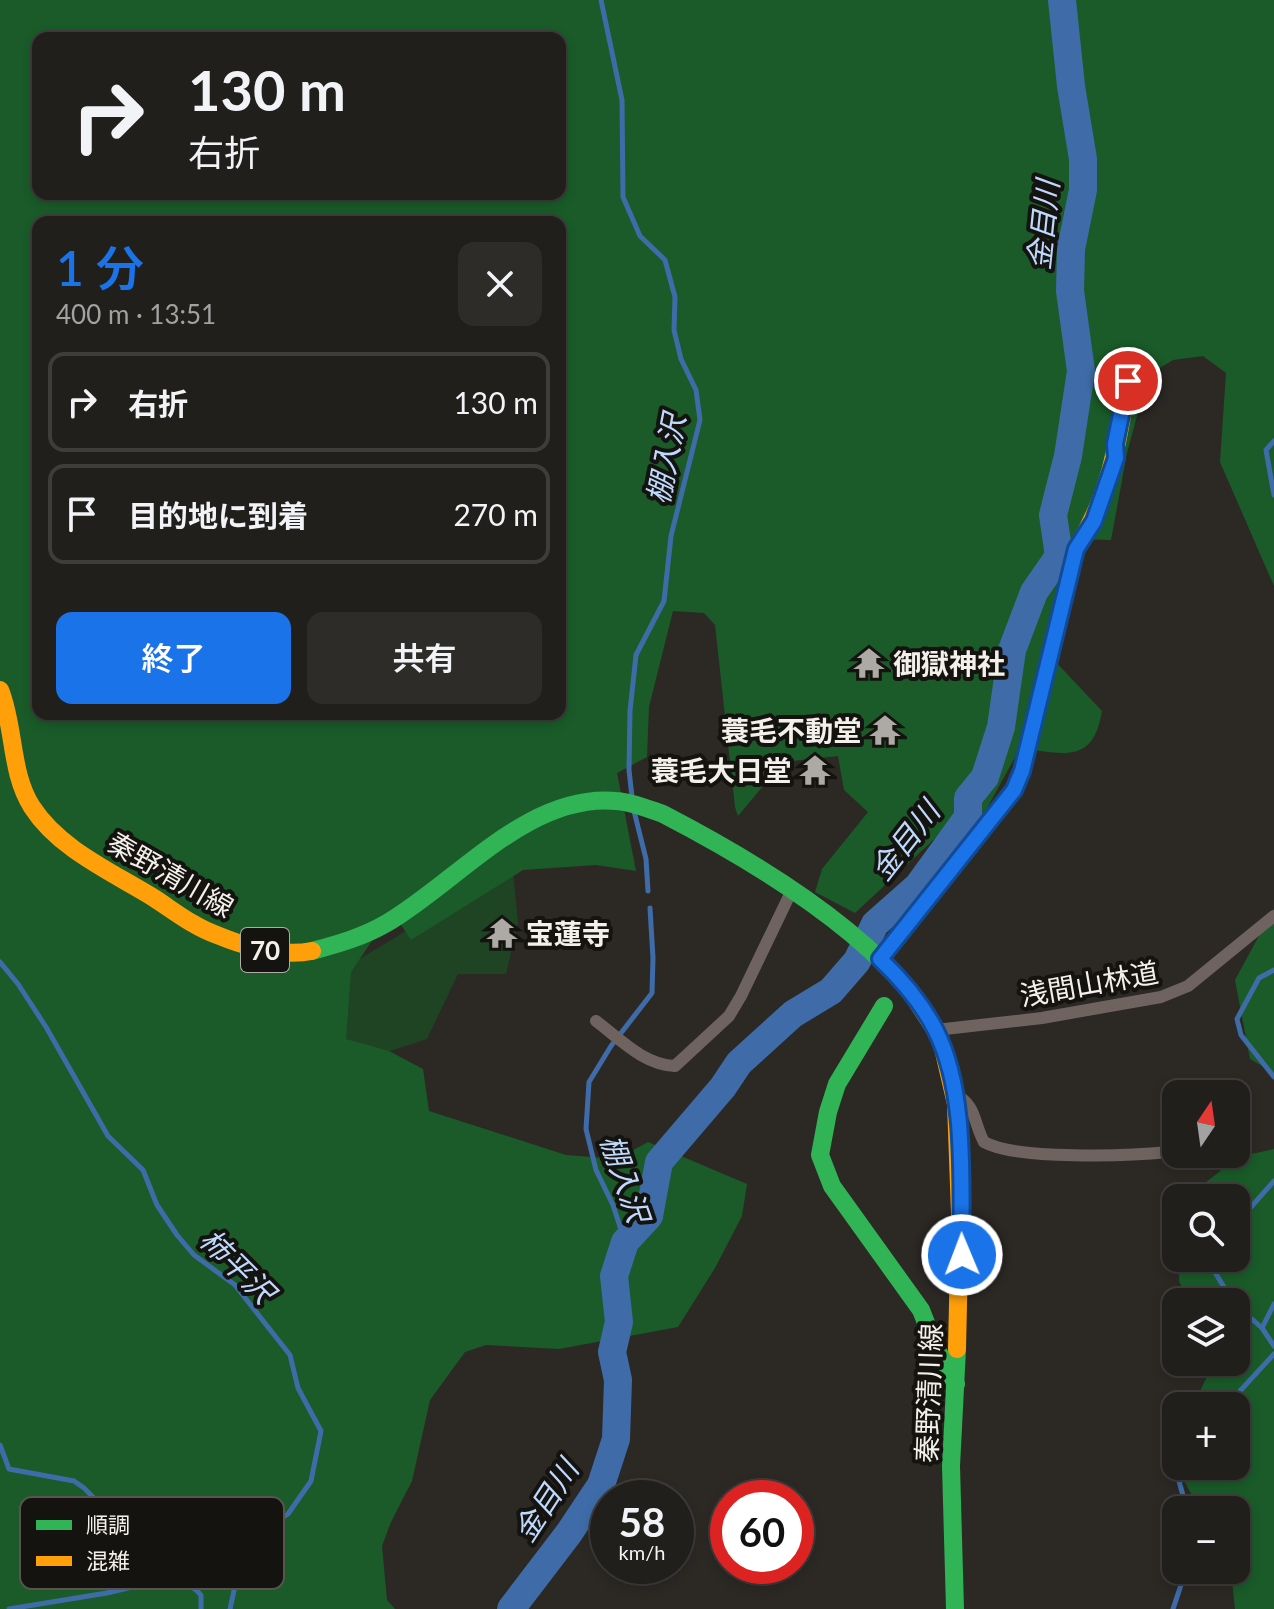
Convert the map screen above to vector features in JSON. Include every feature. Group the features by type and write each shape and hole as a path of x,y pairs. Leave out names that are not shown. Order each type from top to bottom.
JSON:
{"main road":[{"path":"876,955 1014,790 1022,771 1076,549 1094,521 1116,458 1115,444 1128,381"},
{"name":"秦野清川線","path":"0,690 9,708 20,784 32,809 82,855 214,935 273,951 300,953 352,942 380,928 532,819 578,802 620,800 681,822 792,890 876,955 901,982 936,1030 954,1094 960,1135 962,1255 952,1448 955,1609"},
{"path":"884,1006 837,1084 820,1155 832,1186 921,1310 936,1348 956,1384"}],"street":[{"path":"596,1021 638,1053 661,1065 675,1066 729,1016 792,890"},
{"name":"浅間山林道","path":"936,1030 1042,1018 1161,997 1188,986 1274,916"},
{"path":"954,1094 965,1099 970,1106 984,1142 1003,1149 1104,1155 1162,1152"}],"green space":[{"path":"0,0 1274,0 1274,586 1220,462 1226,373 1203,356 1173,360 1148,375 1127,453 1111,540 1080,539 1052,658 1102,711 1098,729 1083,748 1062,753 1020,748 980,821 943,831 855,913 815,892 822,869 868,812 844,790 838,756 783,762 738,816 715,625 704,613 673,611 649,707 647,757 617,773 636,871 596,865 523,870 411,940 392,911 351,972 346,1039 389,1051 423,1069 429,1111 566,1155 617,1159 648,1142 747,1184 742,1216 715,1268 678,1327 559,1349 486,1345 465,1352 430,1400 412,1481 382,1546 387,1600 395,1609 0,1609"},
{"path":"512,861 518,923 506,974 458,974 427,1039 344,1066 338,1016 353,963 462,897"},
{"path":"1274,908 1274,1073 1250,1059 1235,980"},
{"path":"1274,1149 1274,1609 1235,1609 1232,1584 1250,1584 1250,1496 1192,1496 1184,1480 1250,1480 1250,1392 1200,1392 1207,1376 1250,1376 1250,1288 1182,1288 1179,1281 1179,1272 1250,1272 1250,1184 1204,1184 1224,1168 1250,1168 1250,1154"}],"waterway":[{"name":"棚入沢","path":"601,0 622,100 623,197 640,236 665,260 675,297 674,330 681,359 696,390 700,420 671,536 664,601 636,655 630,711 632,797"},
{"name":"金目川","path":"511,1609 601,1485 616,1439 618,1380 612,1352 619,1322 614,1276 625,1242 649,1216 659,1162 723,1087 739,1063 793,1014 831,991 857,961 875,924 918,886 968,817 968,798 985,777 1001,727 1012,650 1034,592 1059,556 1053,515 1068,456 1081,371 1070,291 1071,249 1083,190 1083,159 1062,0"},
{"path":"1274,441 1266,450 1274,495"},
{"name":"棚入沢","path":"634,811 646,859 648,891"},
{"name":"棚入沢","path":"625,1242 613,1205 596,1170 586,1129 589,1082 611,1046 652,993 650,908"},
{"name":"柿平沢","path":"0,962 46,1027 108,1136 143,1170 157,1205 177,1235 194,1255 235,1285 290,1355 298,1388 321,1431 311,1481 284,1517"},
{"path":"1274,970 1259,978 1237,1019 1241,1035 1274,1077"},
{"path":"1250,1208 1274,1181"},
{"path":"1215,1272 1225,1288"},
{"path":"1262,1328 1274,1304"},
{"path":"1250,1317 1274,1346"},
{"path":"1240,1392 1274,1354"},
{"path":"0,1445 9,1469 74,1481 93,1497"},
{"path":"1181,1480 1183,1496"},
{"path":"1173,1609 1181,1584"},
{"path":"9,1609 124,1589"},
{"path":"195,1589 201,1595 201,1609"},
{"name":"柿平沢","path":"230,1609 234,1589"}],"traffic: fast":[{"path":"312,951 360,936 387,923 523,825 553,811 584,802 616,801 663,814 763,871 860,941 912,994"},
{"path":"884,1006 837,1084 820,1155 832,1186 921,1310 936,1348 956,1384"},
{"path":"955,1609 951,1466 957,1349"}],"traffic: slow":[{"path":"880,959 1014,790 1022,771 1076,549 1097,509 1111,468 1128,381"},
{"path":"0,690 25,794 43,822 71,847 209,932 264,950 288,953 312,951"},
{"path":"912,994 943,1048 956,1104 960,1213 957,1349"}],"place":[{"name":"御獄神社","path":"869,663"},
{"name":"蓑毛不動堂","path":"885,730"},
{"name":"蓑毛大日堂","path":"815,770"},
{"name":"宝蓮寺","path":"502,933"}],"route":[{"path":"962,1255 960,1135 946,1061 936,1030 880,959 1014,790 1022,771 1076,549 1094,521 1116,458 1114,450 1128,381"}]}
